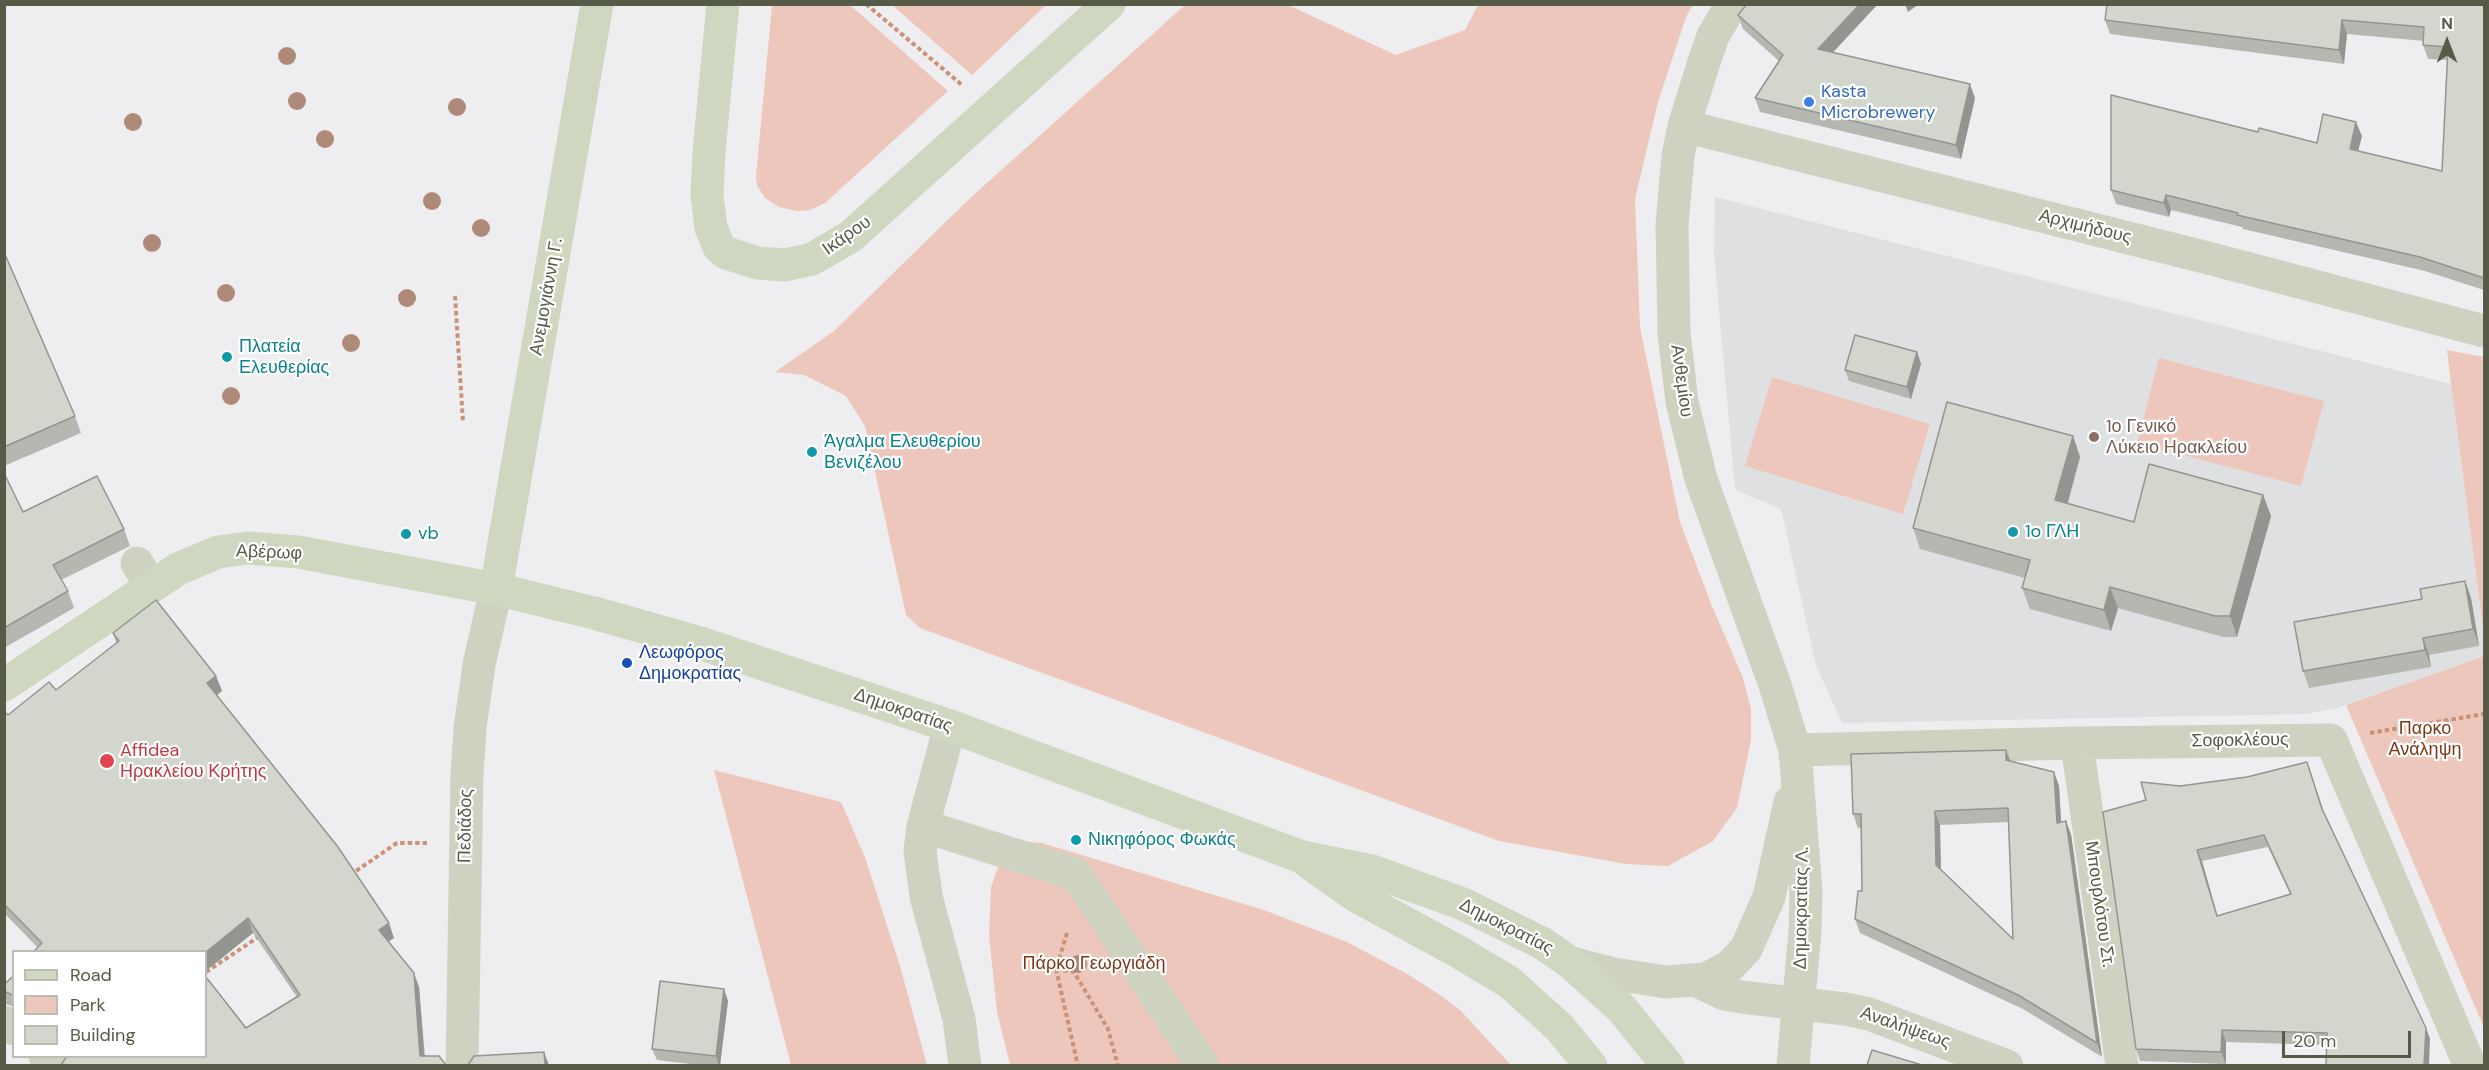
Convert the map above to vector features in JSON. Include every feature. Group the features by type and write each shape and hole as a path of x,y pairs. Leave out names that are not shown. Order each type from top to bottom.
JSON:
{"main road":[{"name":"Ανεμογιάννη Γ.","path":"496,589 597,4"},
{"name":"Ικάρου","path":"723,4 712,109 708,195 711,228 719,247 726,253 759,263 785,265 800,263 825,253 871,220 1108,4"},
{"name":"Αβέρωφ","path":"4,685 144,574 218,552 248,548 298,552 496,589"},
{"name":"Δημοκρατίας","path":"496,589 700,643 950,726 1302,857 1372,871 1412,884 1511,926 1572,963 1622,1009 1668,1065"},
{"name":"Δημοκρατίας","path":"1302,857 1356,896 1509,982 1559,1027 1591,1065"}],"street":[{"name":"Ανθεμίου","path":"1732,4 1713,36 1684,126 1678,156 1672,225 1674,333 1682,402 1701,479 1772,675 1796,760"},
{"name":"Αρχιμήδους","path":"1684,126 2212,259 2484,331"},
{"name":"Πεδιάδος","path":"462,1065 465,842 470,728 496,589"},
{"path":"950,726 923,826 920,851 926,896 959,1019 965,1065"},
{"name":"Σοφοκλέους","path":"1796,760 2077,743 2331,740"},
{"path":"2331,740 2470,1065"},
{"name":"Μπουρλότου Στ.","path":"2077,743 2121,1065"},
{"path":"1572,963 1644,980 1666,982 1697,981 1719,974 1729,966 1746,949 1774,879 1796,760"},
{"name":"Δημοκρατίας Λ.","path":"1793,1065 1805,931 1806,891 1796,760"},
{"path":"923,826 1076,874 1203,1065"},
{"name":"Αναλήψεως","path":"1697,981 1724,994 1869,1014 2007,1065"}],"path":[{"path":"866,4 992,111"},
{"path":"455,296 463,422"},
{"path":"2331,740 2484,714"},
{"path":"344,879 398,843 465,842"},
{"path":"1078,1065 1056,969 1082,884"},
{"path":"207,971 265,932"},
{"path":"1056,969 1074,972 1108,1029 1118,1065"}],"shaded area":[{"name":"1ο Γενικό Λύκειο Ηρακλείου","path":"1715,197 2451,384 2484,636 2484,656 2337,708 2307,714 1842,723 1816,665 1781,509 1735,490 1714,253"}],"green space":[{"path":"772,5 850,5 948,91 825,203 810,210 797,211 779,207 765,198 757,185"},
{"path":"892,5 1046,5 972,75"},
{"path":"1185,5 1288,5 1396,55 1465,30 1478,5 1693,5 1686,17 1658,102 1635,199 1640,327 1680,522 1743,678 1751,709 1751,740 1737,808 1713,841 1668,866 1626,864 1499,841 920,628 906,615 865,426 846,396 804,375 775,372 834,331 968,200"},
{"path":"2447,350 2484,357 2484,636 2451,384"},
{"path":"2159,358 2324,401 2301,486 2137,443"},
{"path":"1772,377 1930,424 1903,514 1745,466"},
{"name":"Παρκο Ανάληψη","path":"2484,656 2484,1028 2346,705"},
{"path":"714,770 841,802 865,857 900,966 927,1065 791,1065"},
{"name":"Πάρκο Γεωργιάδη","path":"1020,841 1042,843 1264,910 1347,942 1409,975 1440,995 1461,1011 1511,1065 1010,1065 997,1012 989,935 991,887 1000,862"}],"building":[{"path":"1747,4 1860,4 1818,49 1970,84 1956,145 1755,98 1783,55 1738,15"},
{"path":"2107,4 2484,4 2484,278 2420,257 2237,215 2238,213 2166,195 2164,203 2111,190 2111,95 2258,132 2259,128 2317,143 2323,114 2356,122 2350,149 2442,171 2448,47 2423,45 2424,27 2342,20 2339,50 2105,20"},
{"path":"4,252 75,416 4,447"},
{"path":"1855,335 1917,352 1907,387 1845,370"},
{"name":"1o ΓΛΗ","path":"1947,402 2073,436 2055,500 2134,522 2149,464 2263,495 2230,616 2215,616 2110,587 2104,610 2022,588 2030,560 1913,528"},
{"path":"4,473 23,512 97,476 124,529 53,565 68,591 4,628"},
{"path":"2465,581 2473,629 2423,638 2425,650 2303,671 2294,622 2422,599 2420,589"},
{"path":"156,600 216,676 207,683 338,847 389,923 379,930 414,973 420,1056 439,1056 446,1065 61,1065 66,1058 207,1058 207,978 246,1028 300,995 248,918 207,951 35,950 42,943 4,904 4,711 8,715 49,682 56,690 119,641 113,633"},
{"path":"2006,750 2006,760 2054,772 2057,823 2066,821 2097,1043 2018,995 1855,919 1858,891 1862,891 1861,814 1853,814 1851,754","holes":["2008,808 2013,939 1936,865 1935,811"]},
{"path":"2307,762 2322,809 2426,1028 2424,1065 2326,1065 2327,1033 2222,1030 2221,1052 2136,1049 2103,812 2146,800 2141,782 2180,786 2247,777","holes":["2264,835 2291,894 2217,916 2197,850"]},
{"path":"12,977 12,995 4,991 4,985"},
{"path":"660,981 724,989 716,1056 652,1049"},
{"path":"1872,1050 1922,1065 1867,1065"},
{"path":"544,1052 545,1065 468,1065 474,1056"}],"place":[{"name":"Kasta Microbrewery","path":"1809,102"},
{"name":"Πλατεία Ελευθερίας","path":"227,357"},
{"name":"1ο Γενικό Λύκειο Ηρακλείου","path":"2094,437"},
{"name":"Άγαλμα Ελευθερίου Βενιζέλου","path":"812,452"},
{"name":"1o ΓΛΗ","path":"2013,532"},
{"name":"vb","path":"406,534"},
{"name":"Λεωφόρος Δημοκρατίας","path":"627,663"},
{"name":"Affidea Ηρακλείου Κρήτης","path":"107,761"},
{"name":"Νικηφόρος Φωκάς","path":"1076,840"}]}
